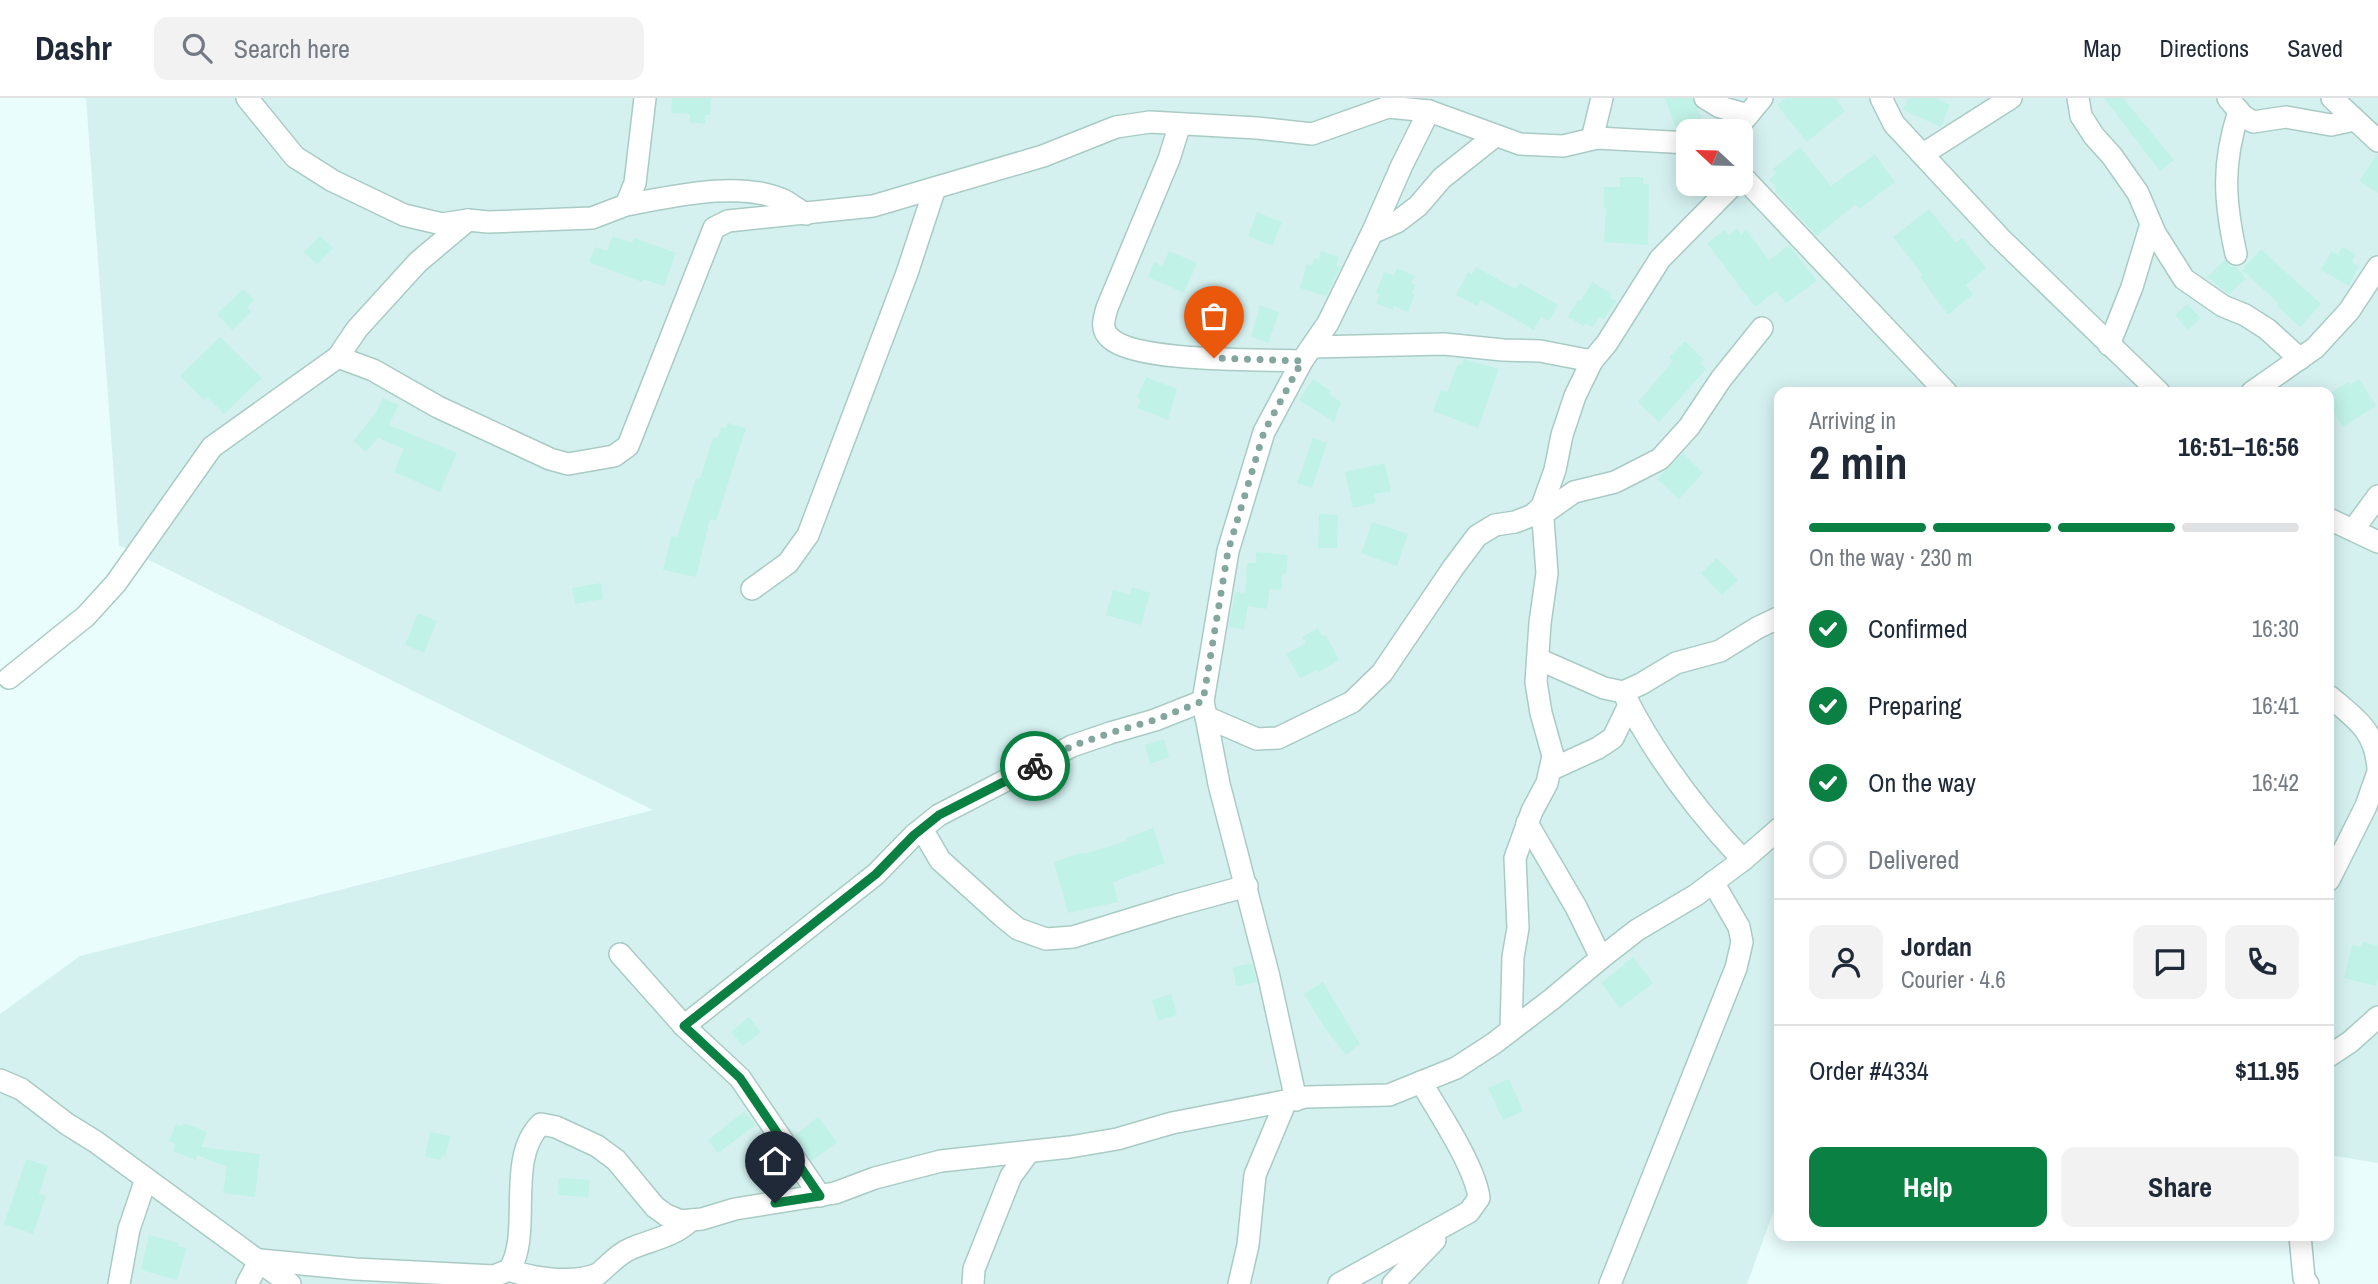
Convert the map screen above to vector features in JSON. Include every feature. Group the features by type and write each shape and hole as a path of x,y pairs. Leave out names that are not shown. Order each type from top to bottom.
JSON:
{"street":[{"path":"247,98 295,157 332,181 404,215 442,224 468,220 488,222 592,218 626,205 688,194 741,190 781,199 806,214"},
{"path":"626,205 635,183 645,98"},
{"path":"1592,139 1602,98"},
{"path":"1705,98 1720,107 1748,115"},
{"path":"1745,119 1762,98"},
{"path":"1923,154 2011,98"},
{"path":"2078,98 2081,116 2138,193 2151,224 2184,279 2223,306 2245,315 2267,329 2300,359"},
{"path":"2332,98 2378,141"},
{"path":"1881,99 1894,124 1999,237 2154,387"},
{"path":"2234,104 2253,122 2286,117 2331,125 2354,120"},
{"path":"2234,104 2225,171 2236,254"},
{"path":"338,357 373,370 438,407 550,459 568,464 614,456 628,446 714,228 728,221 873,206 1043,156 1116,127 1150,122 1312,134 1370,106 1429,111 1520,144 1563,146 1592,139 1676,142"},
{"path":"1239,1284 1248,1245 1255,1175 1291,1100 1247,886 1219,784 1205,709 1228,551 1264,432 1328,323 1429,111"},
{"path":"1180,124 1169,159 1107,308 1104,330 1109,338 1118,344 1135,351 1188,356 1308,354 1444,344 1541,351 1592,361"},
{"path":"1372,233 1397,222 1418,206 1442,178 1495,136"},
{"path":"752,589 788,563 808,535 907,273 934,188"},
{"path":"1754,190 1941,387"},
{"path":"1511,1030 1513,957 1518,928 1514,859 1527,823 1547,783 1553,756 1536,682 1547,573 1542,510 1575,396 1592,361 1607,343 1660,259 1722,196"},
{"path":"9,678 86,617 116,583 212,447 338,357 357,329 418,262 468,220"},
{"path":"2109,345 2132,287 2151,224"},
{"path":"2259,387 2315,348 2356,299 2378,267"},
{"path":"2356,299 2378,294"},
{"path":"684,1026 876,874 939,815 1072,746 1155,720 1205,709 1257,739 1268,740 1278,738 1352,702 1382,673 1453,568 1478,536 1495,525 1515,522 1533,515 1574,492 1615,482 1660,459 1689,427 1721,379 1762,328"},
{"path":"2353,530 2378,496"},
{"path":"2334,521 2378,542"},
{"path":"1550,770 1598,748 1613,738 1626,698 1641,684 1676,663 1720,651 1774,620"},
{"path":"1538,659 1626,698 1665,764 1743,860"},
{"path":"2334,700 2364,727 2373,730 2378,770 2374,795 2334,871"},
{"path":"1527,823 1576,906 1601,957"},
{"path":"922,829 940,860 1002,916 1018,929 1046,939 1073,937 1247,886"},
{"path":"509,1270 517,1249 522,1174 533,1131 541,1124 556,1127 597,1146 616,1160 655,1207 681,1221 735,1209 835,1193 875,1178 941,1161 1028,1153 1117,1139 1172,1123 1306,1097 1389,1095 1456,1068 1552,999 1637,930 1713,882 1774,833"},
{"path":"1610,1284 1736,968 1742,942 1739,927 1713,882"},
{"path":"620,954 684,1026 740,1078 820,1196"},
{"path":"2334,1053 2374,1025"},
{"path":"0,1080 21,1089 290,1284"},
{"path":"1339,1284 1469,1212 1479,1198 1478,1189 1446,1125 1420,1082"},
{"path":"973,1284 974,1269 1010,1176 1028,1153"},
{"path":"119,1284 129,1229 146,1180"},
{"path":"260,1260 355,1269 494,1276 509,1270 532,1278 583,1282 632,1248 654,1242 683,1228 691,1220"},
{"path":"1393,1284 1448,1224"},
{"path":"2300,1241 2304,1278 2308,1284"},
{"path":"247,1284 260,1260"}],"shaded area":[{"path":"86,98 2378,98 2378,1163 2334,1156 2334,387 1774,387 1774,1210 1747,1284 0,1284 0,1014 80,956 653,810 119,545"}],"building":[{"path":"672,98 711,98 710,115 705,115 705,124 689,122 690,114 671,113"},
{"path":"1665,98 1692,98 1702,118 1676,119 1676,128"},
{"path":"1786,98 1835,98 1845,111 1807,142 1777,105"},
{"path":"1908,98 1935,98 1950,105 1941,127 1903,110"},
{"path":"2104,98 2123,98 2174,160 2160,171"},
{"path":"1800,147 1831,186 1875,154 1895,182 1859,209 1856,204 1817,236 1775,191 1777,189 1769,179 1777,173 1773,169"},
{"path":"2378,154 2378,193 2359,181"},
{"path":"1620,177 1643,177 1643,184 1649,184 1648,245 1604,242 1604,187 1620,187"},
{"path":"1929,209 1956,243 1962,238 1986,268 1966,285 1973,294 1948,315 1920,277 1923,275 1893,237"},
{"path":"1257,212 1282,222 1272,246 1248,236"},
{"path":"1737,228 1741,234 1746,230 1769,260 1789,245 1817,281 1786,303 1776,291 1755,307 1707,243 1725,230 1729,235"},
{"path":"320,236 333,248 317,264 304,252"},
{"path":"613,236 632,243 634,238 676,253 664,286 643,279 642,282 589,262 595,247 607,251"},
{"path":"2342,247 2356,254 2352,262 2359,266 2349,286 2321,270 2331,251 2338,255"},
{"path":"2261,249 2321,304 2300,327 2242,270"},
{"path":"1169,251 1197,263 1184,293 1148,277 1154,262 1162,266"},
{"path":"1321,251 1339,257 1336,265 1341,267 1326,296 1300,288 1307,264 1312,265 1314,258 1319,260"},
{"path":"2225,260 2236,267 2246,279 2229,294 2207,277"},
{"path":"1476,267 1516,289 1520,283 1558,305 1549,321 1541,317 1534,330 1481,300 1478,306 1456,295 1468,272 1472,274"},
{"path":"1397,268 1415,276 1411,283 1416,285 1412,293 1415,294 1408,312 1394,306 1393,310 1376,303 1380,295 1376,293 1384,272 1394,276"},
{"path":"1592,282 1612,294 1610,298 1616,301 1604,319 1599,317 1593,327 1585,323 1584,326 1568,317"},
{"path":"243,289 254,300 247,307 251,312 232,330 217,314"},
{"path":"2187,304 2201,318 2188,330 2175,315"},
{"path":"1260,305 1279,313 1268,343 1251,336"},
{"path":"220,337 262,378 224,414 207,397 204,400 180,376"},
{"path":"1685,341 1704,360 1700,363 1706,369 1659,422 1638,402 1673,361 1669,357"},
{"path":"1464,359 1499,369 1478,428 1433,411 1441,390 1447,392 1458,364 1462,365"},
{"path":"1146,377 1177,389 1168,420 1137,408 1141,400 1137,398"},
{"path":"1313,379 1331,391 1329,394 1341,402 1334,422 1299,400"},
{"path":"2359,379 2376,406 2343,427 2334,412 2334,391 2348,382 2350,385"},
{"path":"383,398 399,405 389,425 457,453 440,492 394,472 404,449 378,438 366,452 353,441 375,414"},
{"path":"728,423 746,428 716,521 710,519 696,577 663,570 671,536 677,537 696,478 700,479 713,437 718,438 721,427 726,428"},
{"path":"1313,438 1327,443 1312,488 1297,483"},
{"path":"1683,453 1703,473 1679,499 1657,479"},
{"path":"1385,463 1391,491 1374,494 1376,503 1353,508 1345,472"},
{"path":"1319,514 1338,515 1337,548 1318,548"},
{"path":"1372,522 1408,534 1397,566 1361,553"},
{"path":"1256,552 1288,555 1281,590 1270,589 1267,609 1248,606 1244,629 1229,627 1235,592 1245,593 1247,563 1256,563"},
{"path":"1717,558 1738,580 1722,595 1701,573"},
{"path":"601,583 603,599 575,604 572,588"},
{"path":"1132,587 1150,593 1141,625 1106,615 1113,590 1130,595"},
{"path":"418,613 437,621 424,653 405,645"},
{"path":"1318,628 1322,636 1326,635 1339,660 1300,678 1286,654 1306,643 1302,637"},
{"path":"1164,739 1169,757 1150,764 1145,745"},
{"path":"1153,828 1165,863 1113,882 1118,902 1068,913 1054,862 1127,841 1126,838"},
{"path":"2363,942 2378,946 2376,986 2344,978 2352,945 2361,947"},
{"path":"1633,957 1653,983 1620,1008 1601,983"},
{"path":"1252,963 1257,982 1236,986 1233,967"},
{"path":"1323,982 1360,1044 1346,1055 1304,994"},
{"path":"1171,994 1177,1015 1158,1021 1152,1000"},
{"path":"749,1017 761,1032 743,1046 731,1032"},
{"path":"1509,1079 1523,1111 1503,1120 1488,1088"},
{"path":"745,1111 756,1125 718,1153 708,1140"},
{"path":"818,1117 837,1142 812,1161 795,1135"},
{"path":"184,1123 207,1132 201,1147 260,1154 255,1197 223,1193 227,1167 197,1155 196,1160 173,1151 175,1144 169,1141 176,1124 182,1126"},
{"path":"430,1132 451,1136 445,1156 442,1155 441,1160 425,1157"},
{"path":"26,1159 48,1166 39,1194 46,1196 33,1234 4,1224"},
{"path":"559,1178 590,1180 588,1197 558,1195"},
{"path":"149,1235 179,1243 178,1246 187,1248 177,1280 141,1270"}],"way so far":[{"path":"1035,766 1072,746 1155,720 1203,701 1228,551 1264,432 1302,361 1214,358"}],"route":[{"path":"775,1203 820,1196 740,1078 684,1026 876,874 914,835 939,815 1035,766"}]}
